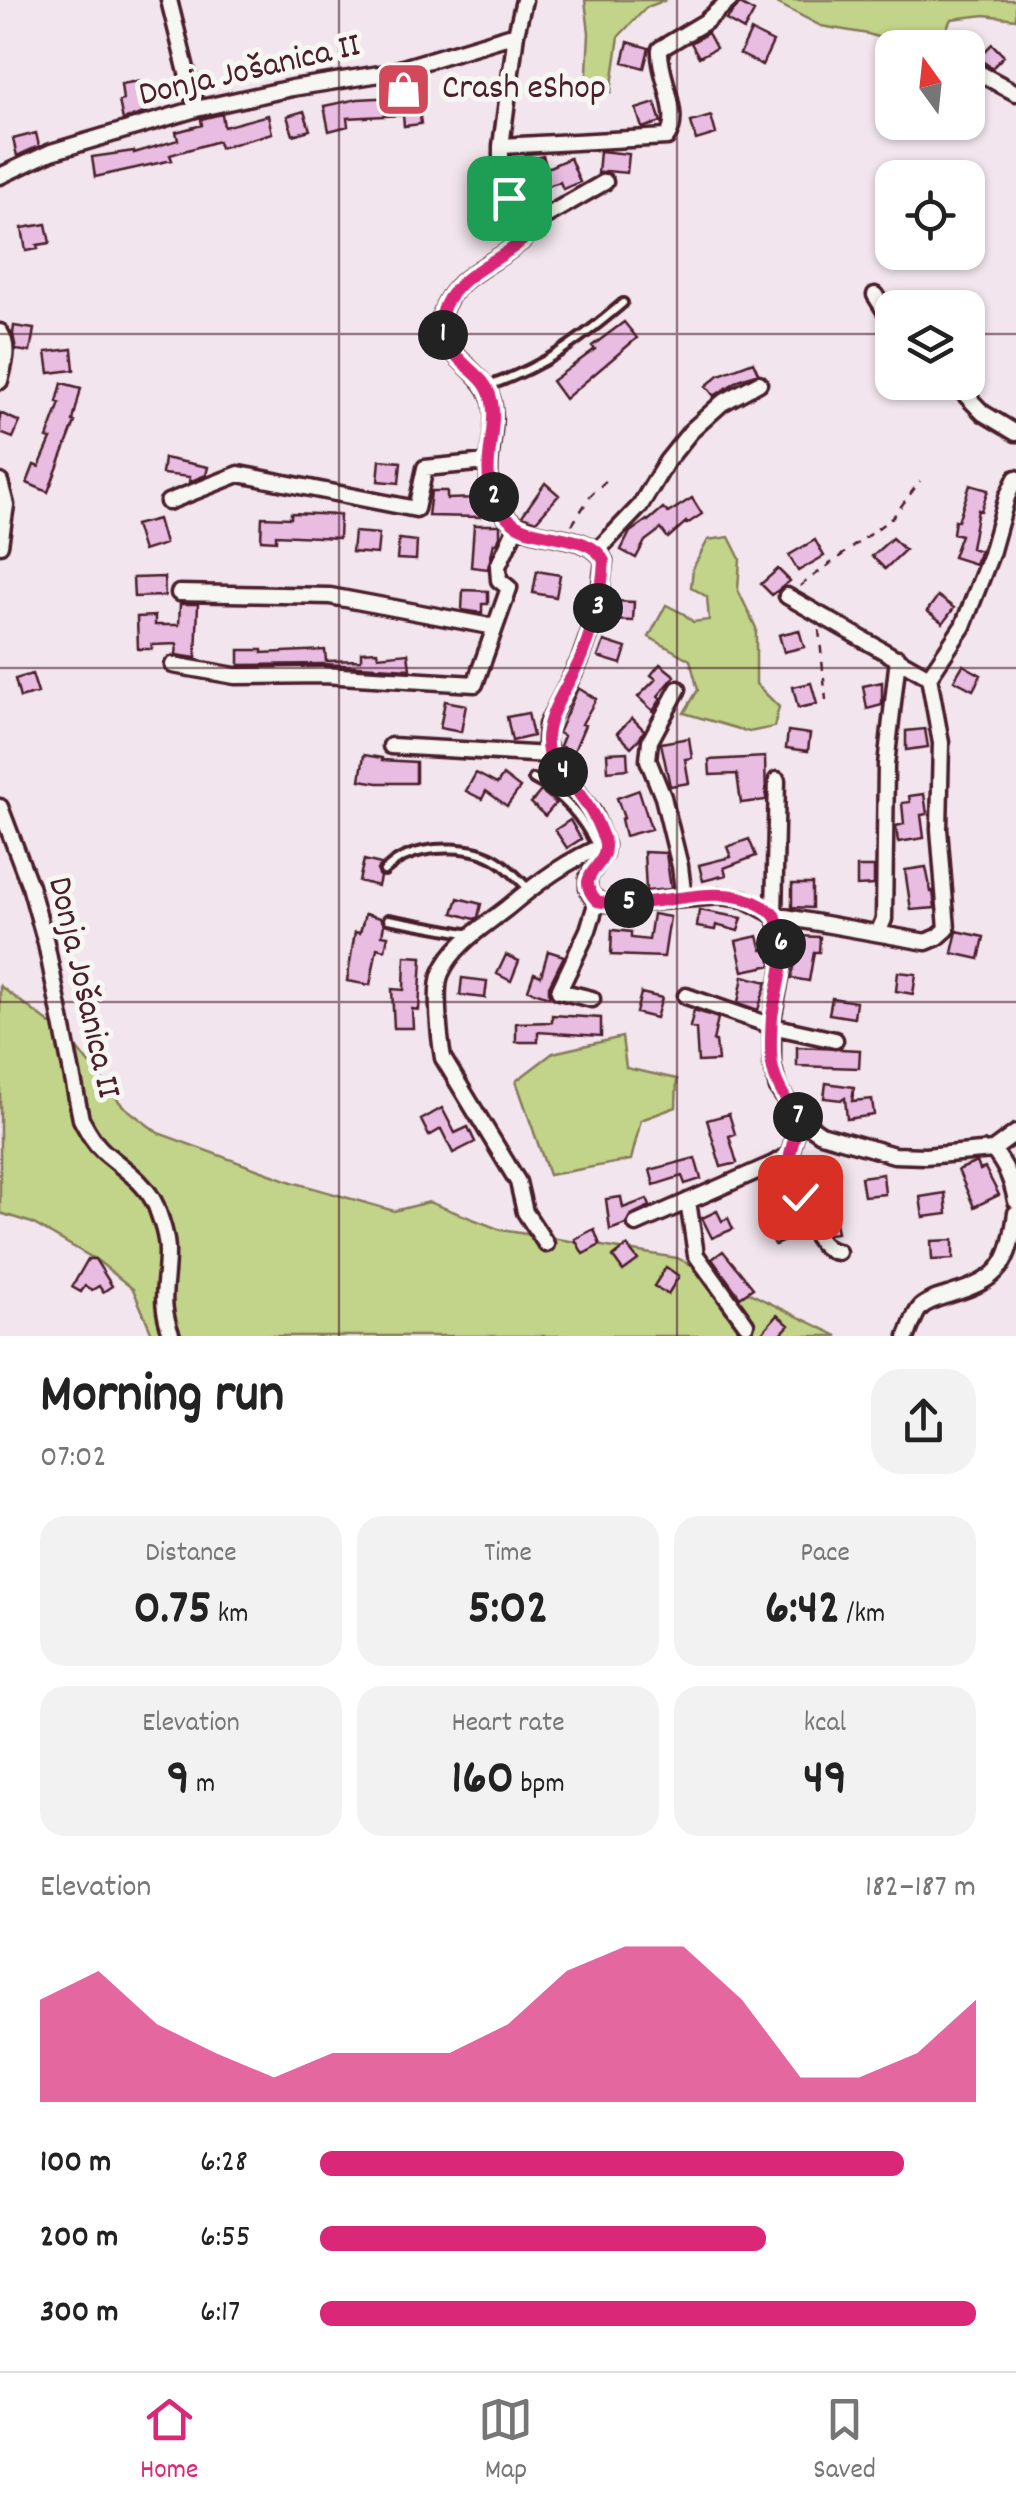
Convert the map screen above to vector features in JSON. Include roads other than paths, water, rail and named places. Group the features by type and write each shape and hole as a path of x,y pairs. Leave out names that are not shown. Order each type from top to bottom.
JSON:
{"street":[{"path":"168,0 196,109"},
{"path":"524,0 502,146 502,181 525,228 525,238 454,291 441,326 445,342 486,388 493,405 487,462 497,504 517,526 592,548 604,561 598,610 580,660 547,725 546,741 550,755 593,813 604,853 588,878 588,888 597,901"},
{"path":"502,146 668,137 674,120 660,64 660,48 705,22 730,0"},
{"name":"Donja Jošanica II","path":"0,176 51,152 196,109 386,73 516,34"},
{"path":"985,76 1016,93"},
{"path":"525,228 605,182"},
{"path":"0,332 6,354 0,381"},
{"path":"592,548 640,506 691,430 722,403 759,382"},
{"path":"970,400 983,413 1016,433"},
{"path":"168,502 239,474 416,509 425,468 487,462"},
{"path":"597,901 744,898 774,915 926,942 947,928 939,829 941,743 929,677 963,626 1016,478"},
{"path":"0,482 6,505 0,545"},
{"path":"173,665 235,676 322,675 475,684 508,588 499,580 498,566 517,526"},
{"path":"179,593 330,596 495,627"},
{"path":"787,596 929,677"},
{"path":"878,933 884,918 886,765 898,658"},
{"path":"678,689 650,741 648,760 663,798 684,899"},
{"path":"391,746 550,755"},
{"path":"777,780 774,915 784,957 772,1026 772,1064 778,1088 799,1119 822,1134 894,1155 993,1150 1016,1132"},
{"name":"Donja Jošanica II","path":"0,807 30,886 46,944 81,1118 102,1150 145,1187 164,1228 167,1250 162,1305 172,1336"},
{"path":"546,1244 525,1212 518,1182 443,1058 439,976 472,934 528,889 601,847"},
{"path":"592,998 560,991 597,901"},
{"path":"686,996 772,1026 835,1040"},
{"path":"799,1119 790,1154 804,1210 820,1244 829,1252 838,1252"},
{"path":"993,1150 1012,1179 1016,1200"},
{"path":"636,1224 790,1154"},
{"path":"688,1201 696,1254 746,1324"},
{"path":"907,1336 917,1310 925,1304 977,1286 995,1273 1008,1254 1016,1213"}],"lane":[{"path":"486,388 523,374 568,348 623,303"},
{"path":"533,779 563,798 601,847"},
{"path":"384,871 400,858 418,852 475,851 496,858 528,889"},
{"path":"388,919 472,934"}],"place":[{"name":"Crash eShop","path":"403,90"}]}
